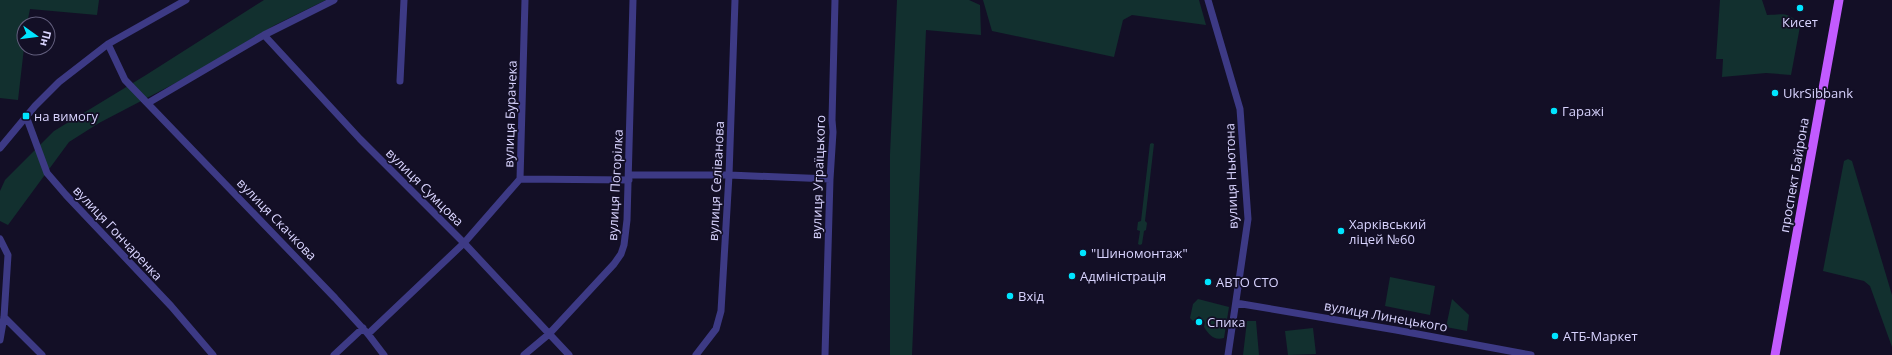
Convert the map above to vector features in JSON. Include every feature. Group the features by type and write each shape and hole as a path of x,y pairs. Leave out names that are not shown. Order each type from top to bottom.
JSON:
{"main road":[{"name":"проспект Байрона","path":"1775,355 1839,0"}],"street":[{"path":"0,148 26,116 59,82 108,44 186,0"},
{"path":"148,103 264,35 334,0"},
{"path":"400,81 404,0"},
{"name":"вулиця Бурачека","path":"334,355 365,331 464,243 520,179 526,0"},
{"name":"вулиця Погорілка","path":"524,355 549,334 602,278 621,254 624,245 629,178 633,0"},
{"name":"вулиця Селіванова","path":"696,355 716,329 721,311 729,175 735,0"},
{"name":"вулиця Уграїцького","path":"825,355 830,179 833,132 835,0"},
{"name":"вулиця Ньютона","path":"1208,0 1240,108 1248,219 1228,355"},
{"name":"вулиця Сумцова","path":"264,35 360,139 464,243 569,355"},
{"name":"вулиця Скачкова","path":"108,44 125,80 278,237 365,331 384,355"},
{"name":"вулиця Гончаренка","path":"26,116 47,173 171,306 212,355"},
{"path":"520,179 729,175 830,179"},
{"path":"0,239 8,255 4,317 0,340"},
{"name":"вулиця Линецького","path":"1236,303 1389,328 1531,355"},
{"path":"4,317 42,355"}],"green space":[{"path":"0,0 99,0 97,15 30,9 29,16 16,16 16,56 23,56 18,100 0,98"},
{"path":"264,0 326,0 275,25 189,76 99,123 69,142 8,225 0,221 0,191 5,180 54,131"},
{"path":"897,0 969,0 980,5 981,35 926,30 912,355 890,355 890,154"},
{"path":"983,0 1199,0 1206,25 1132,15 1123,20 1114,57 992,31"},
{"path":"1720,0 1762,0 1767,15 1787,15 1797,22 1801,21 1791,75 1766,73 1722,77 1723,59 1716,59"},
{"path":"1150,144 1154,144 1145,221 1147,223 1142,244 1140,245 1138,244 1140,231 1137,230 1138,222 1141,221"},
{"path":"1848,159 1852,161 1892,295 1892,347 1870,286 1864,281 1823,271 1844,161"},
{"path":"1390,277 1435,286 1430,315 1385,306"},
{"path":"1198,299 1229,307 1224,338 1217,339 1210,335 1204,327 1205,322 1199,316 1193,321 1190,318 1193,304"},
{"path":"1452,299 1469,315 1467,331 1446,327"},
{"path":"1247,321 1256,321 1259,355 1243,355"},
{"path":"1313,328 1316,354 1288,355 1285,331"}],"place":[{"name":"Кисет","path":"1800,8"},
{"name":"UkrSibbank","path":"1775,93"},
{"name":"Гаражі","path":"1554,111"},
{"name":"на вимогу","path":"26,116"},
{"name":"Харківський ліцей №60","path":"1341,231"},
{"name":"\"Шиномонтаж\"","path":"1083,253"},
{"name":"Адміністрація","path":"1072,276"},
{"name":"АВТО СТО","path":"1208,282"},
{"name":"Вхід","path":"1010,296"},
{"name":"Спика","path":"1199,322"},
{"name":"АТБ-Маркет","path":"1555,336"}]}
